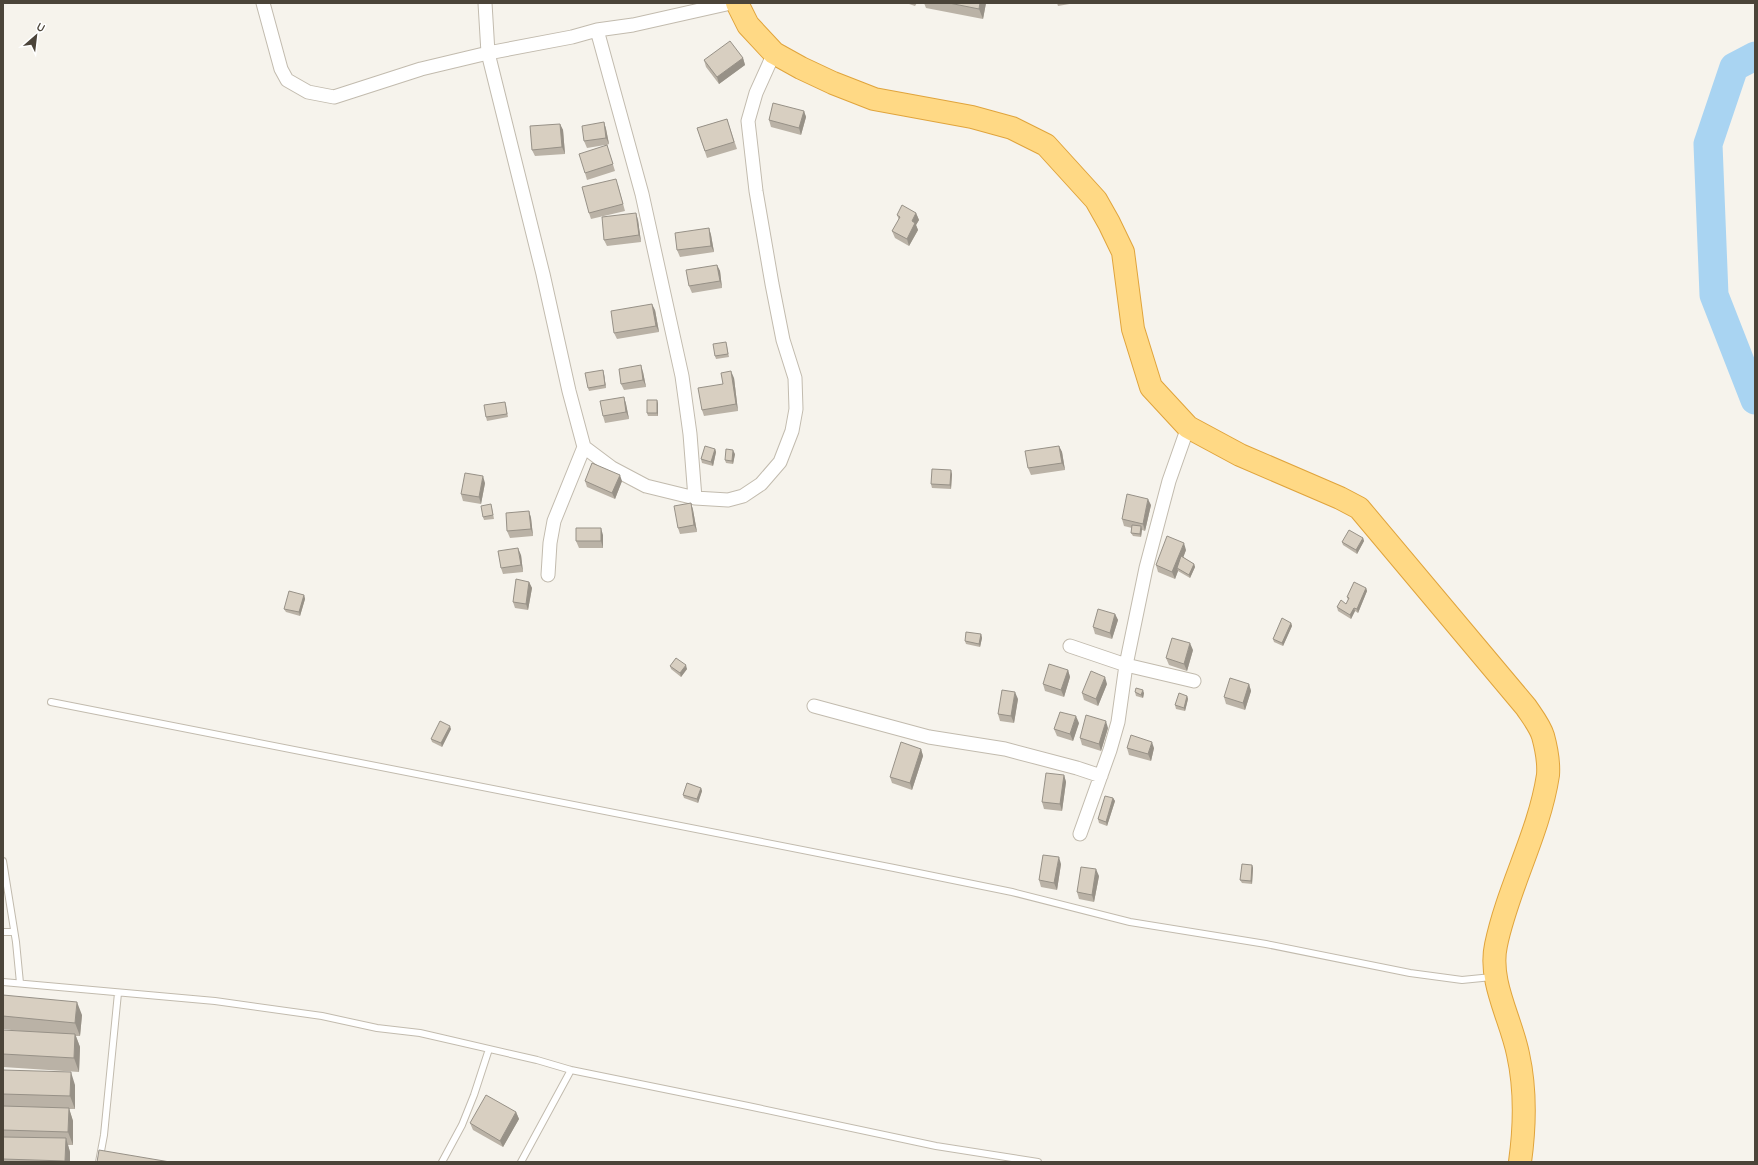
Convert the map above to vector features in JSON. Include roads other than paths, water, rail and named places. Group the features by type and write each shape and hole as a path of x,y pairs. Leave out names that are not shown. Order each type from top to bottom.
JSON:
{"highway":[{"path":"737,3 748,25 774,53 833,83 874,99 972,117 1006,126 1046,145 1096,200 1123,252 1133,329 1151,387 1188,427 1240,455 1340,498 1359,508 1526,707 1543,734 1547,752 1548,774 1533,834 1513,888 1496,946 1496,976 1502,1005 1518,1054 1525,1106 1520,1162"}],"street":[{"path":"263,3 281,68 287,80 308,92 334,98 421,69 488,53 572,37 596,30 633,25 731,3"},
{"path":"485,3 488,53 543,274 569,391 584,447 554,521 550,543 548,575"},
{"path":"596,30 642,194 682,376 690,434 695,498"},
{"path":"584,447 612,468 646,486 695,498 728,500 743,496 762,484 780,462 792,431 796,409 795,378 783,340 772,284 756,191 748,121 756,93 774,53"},
{"path":"1080,834 1101,776 1118,722 1126,665 1136,611 1154,535 1169,481 1188,427"},
{"path":"1070,646 1126,665 1194,681"},
{"path":"814,706 929,737 1005,749 1077,768 1101,776"}],"lane":[{"path":"51,702 1012,892 1130,922 1266,944 1410,973 1462,980 1496,976"},
{"path":"3,860 20,983"},
{"path":"3,932 14,932"},
{"path":"3,982 215,1001 270,1008 377,1028 420,1033 571,1070 936,1146 1038,1162"},
{"path":"99,1162 104,1135 118,993"},
{"path":"442,1162 462,1125 474,1095 489,1049"},
{"path":"521,1162 571,1070"}],"waterway":[{"path":"1755,56 1734,67 1708,144 1714,295 1755,400"}]}
